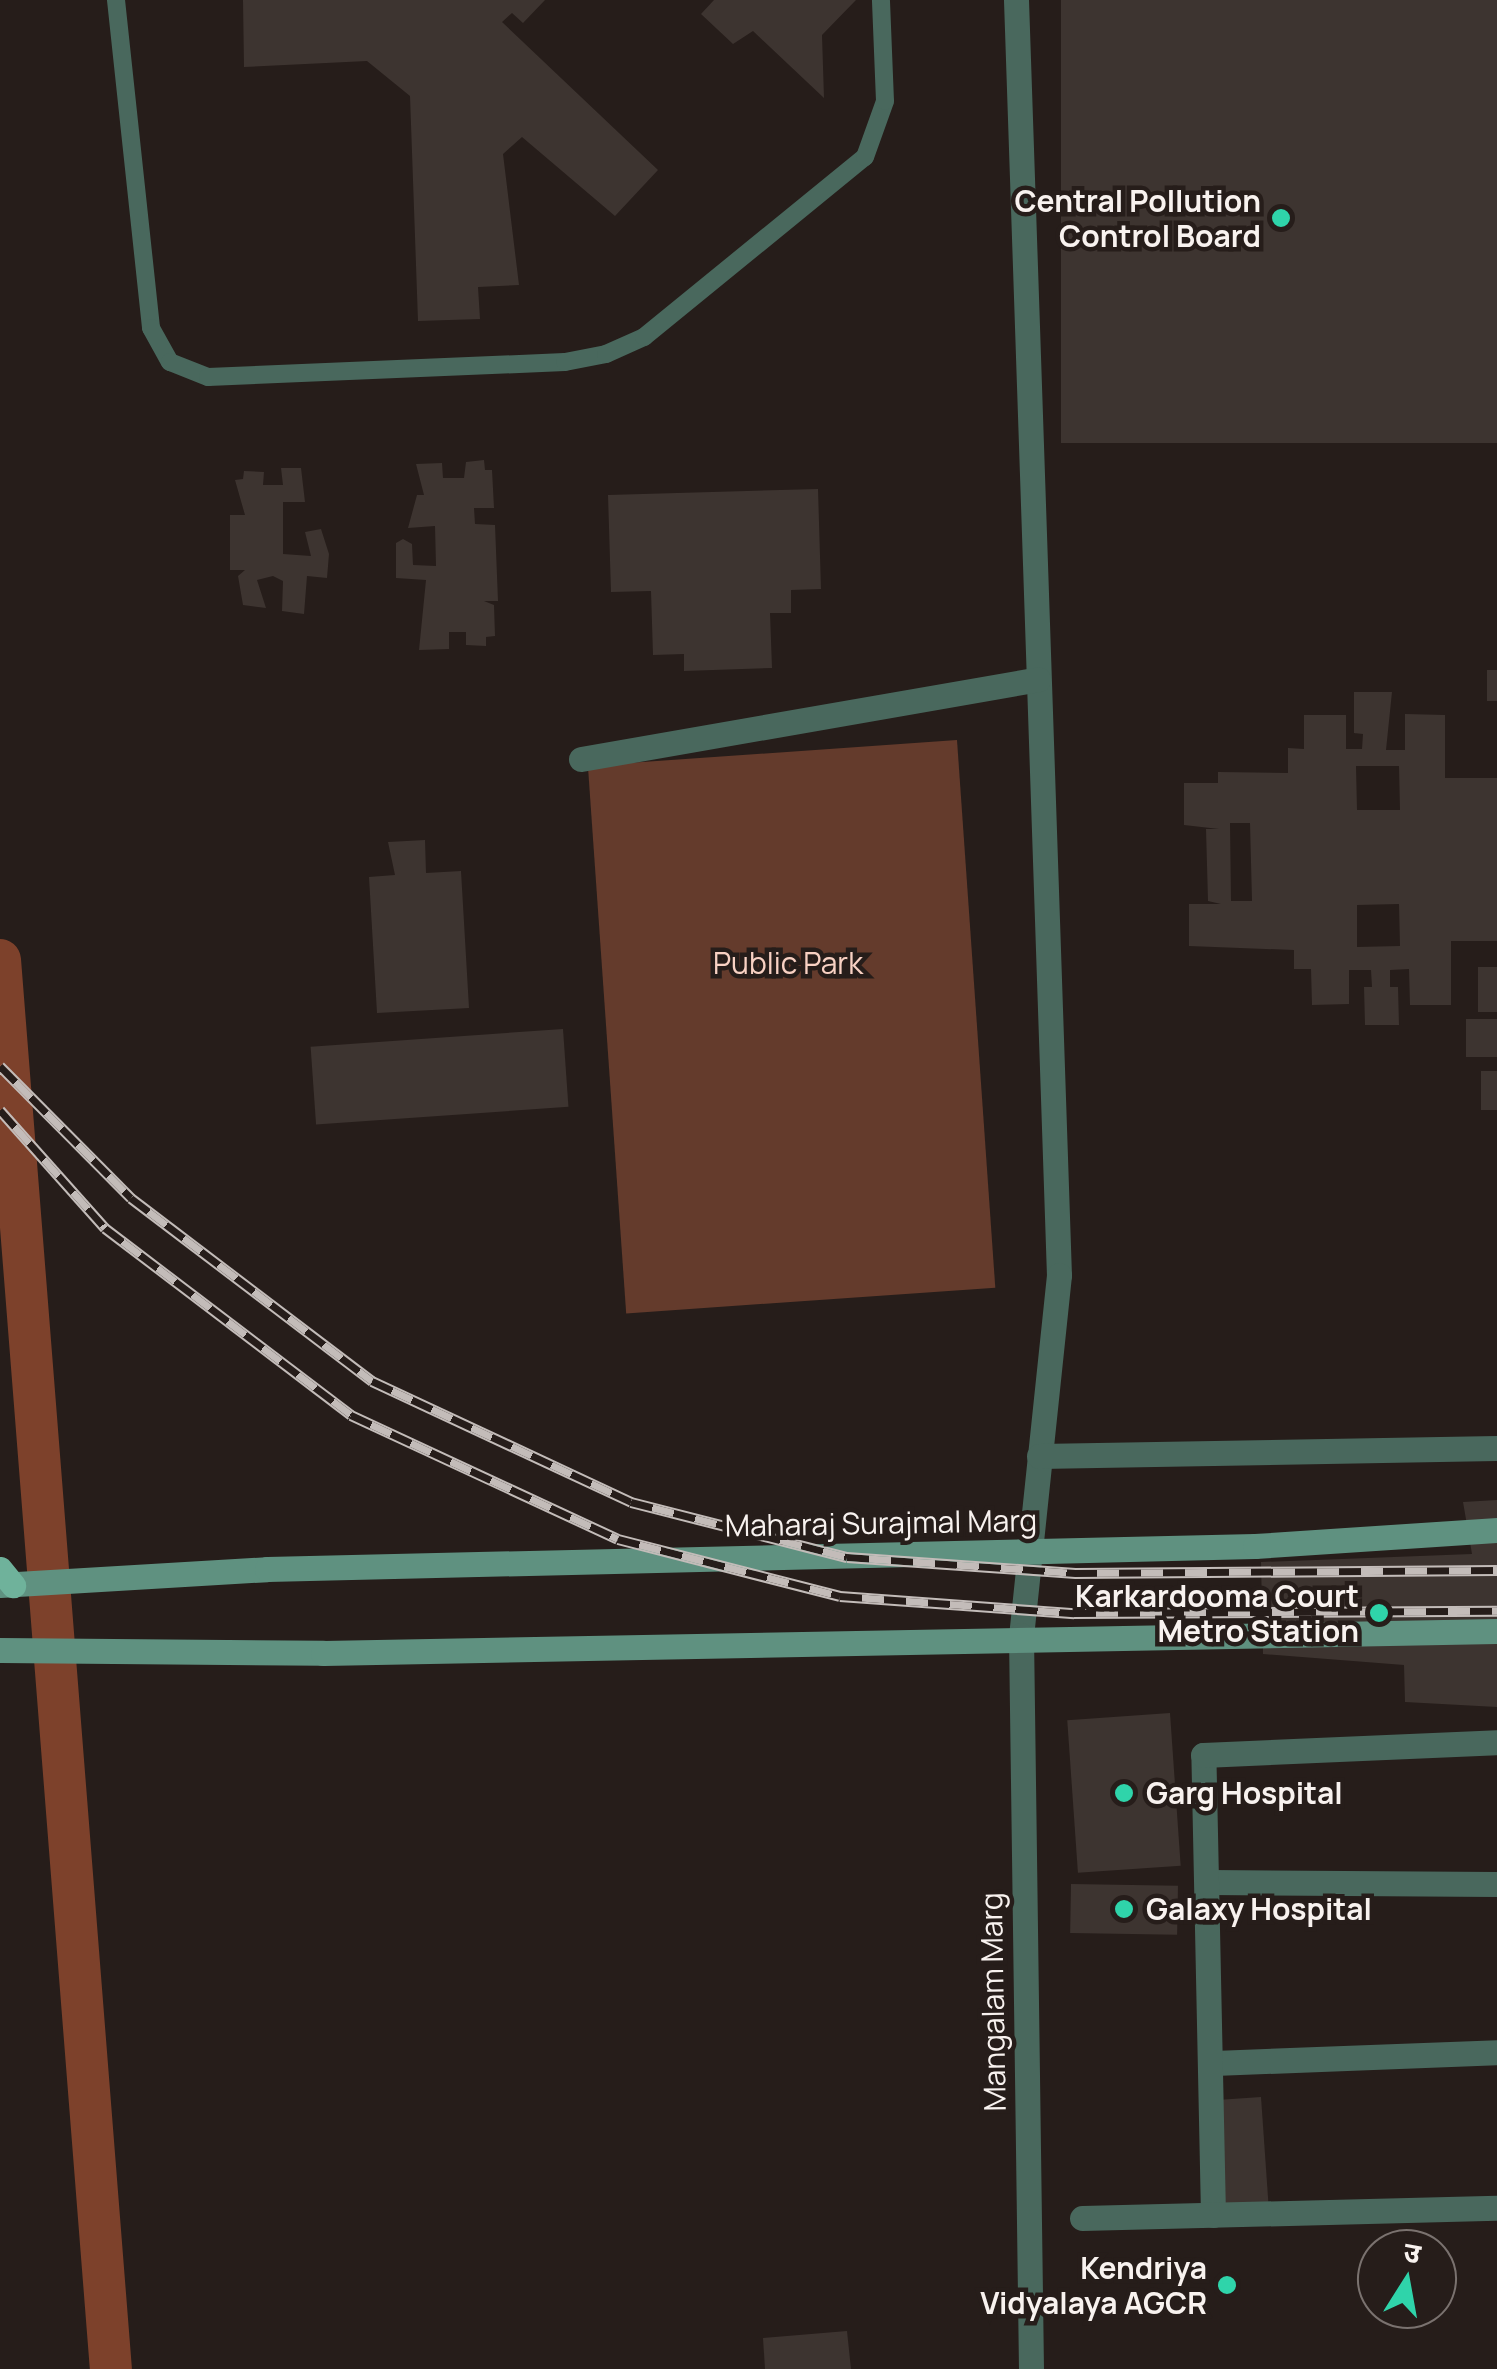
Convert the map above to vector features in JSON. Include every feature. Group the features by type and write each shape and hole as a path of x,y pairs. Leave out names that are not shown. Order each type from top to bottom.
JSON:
{"main road":[{"name":"Maharaj Surajmal Marg","path":"9,1581 267,1570 1255,1546 1497,1530"},
{"path":"0,1650 323,1652 1021,1635 1497,1631"}],"street":[{"name":"Mangalam Marg","path":"1016,0 1059,1275 1021,1635 1031,2369"},
{"path":"581,759 1038,679"},
{"path":"1039,1456 1497,1448"},
{"path":"1212,2215 1214,2063 1203,1755 1497,1742"},
{"path":"1209,1882 1497,1884"},
{"path":"1214,2063 1497,2052"},
{"path":"1082,2218 1497,2208"}],"lane":[{"path":"116,0 151,328 170,362 208,376 565,362 606,354 644,336 865,158 885,101 881,0"}],"green space":[{"name":"Public Park","path":"957,740 995,1288 626,1313 588,766"}],"building":[{"path":"243,0 545,0 523,23 512,13 502,22 658,170 615,216 522,137 503,154 519,285 478,287 480,319 418,321 410,96 367,61 244,67"},
{"path":"714,0 856,0 822,35 824,98 753,31 733,44 701,14"},
{"name":"Central Pollution Control Board","path":"1061,0 1497,0 1497,443 1061,443"},
{"path":"484,460 485,470 492,470 494,508 474,508 475,524 495,525 498,601 484,601 494,605 495,636 486,637 486,646 466,645 466,632 449,632 449,649 419,650 426,580 396,578 396,543 403,539 412,544 413,565 436,566 435,526 408,528 417,495 424,495 416,464 442,463 443,478 464,478 466,462"},
{"path":"281,468 301,468 305,502 283,502 283,554 311,556 305,532 321,529 329,554 327,578 307,576 304,614 282,611 283,581 273,576 257,580 266,608 243,605 238,576 245,570 230,570 230,515 245,515 235,480 243,479 244,471 264,472 263,485 283,485"},
{"path":"818,489 821,589 791,590 791,613 770,613 772,668 684,671 684,654 653,655 651,591 611,592 608,495"},
{"path":"1487,670 1497,670 1497,701 1487,701"},
{"path":"1354,692 1392,692 1386,750 1405,750 1405,714 1445,715 1445,778 1497,778 1497,941 1451,941 1451,1005 1410,1005 1409,969 1390,970 1390,987 1398,987 1399,1025 1365,1025 1364,987 1372,987 1371,970 1349,970 1349,1004 1312,1005 1311,969 1294,969 1294,950 1189,946 1189,904 1221,904 1208,901 1206,829 1219,829 1184,825 1184,783 1218,783 1218,772 1288,773 1288,748 1304,749 1304,715 1346,715 1346,749 1362,749 1363,734 1354,733","holes":["1356,766 1399,766 1400,810 1357,810","1230,823 1250,823 1252,901 1231,901","1399,904 1400,946 1357,947 1357,905"]},
{"path":"425,840 426,873 461,871 469,1008 377,1013 369,877 395,875 388,842"},
{"path":"1478,967 1497,967 1497,1012 1478,1012"},
{"path":"1466,1019 1497,1019 1497,1057 1466,1057"},
{"path":"563,1029 568,1107 316,1124 311,1047"},
{"path":"1481,1071 1497,1071 1497,1110 1481,1110"},
{"name":"Karkardooma Court Metro Station","path":"1497,1500 1497,1707 1405,1702 1404,1665 1263,1654 1261,1562 1472,1554 1463,1502"},
{"name":"Garg Hospital","path":"1170,1713 1181,1866 1078,1873 1067,1720"},
{"name":"Galaxy Hospital","path":"1071,1884 1178,1886 1177,1935 1070,1933"},
{"path":"1261,2097 1268,2202 1224,2205 1217,2100"},
{"path":"847,2331 851,2369 765,2369 763,2338"}],"waterway":[{"path":"0,960 111,2369"}],"railway":[{"path":"0,1066 131,1198 372,1381 631,1502 847,1557 1075,1573 1497,1570"},
{"path":"0,1110 105,1228 351,1415 618,1539 840,1596 1074,1613 1497,1611"}],"place":[{"name":"Central Pollution Control Board","path":"1281,218"},
{"name":"Karkardooma Court Metro Station","path":"1379,1613"},
{"name":"Garg Hospital","path":"1124,1793"},
{"name":"Galaxy Hospital","path":"1124,1909"},
{"name":"Kendriya Vidyalaya AGCR","path":"1227,2285"}]}
